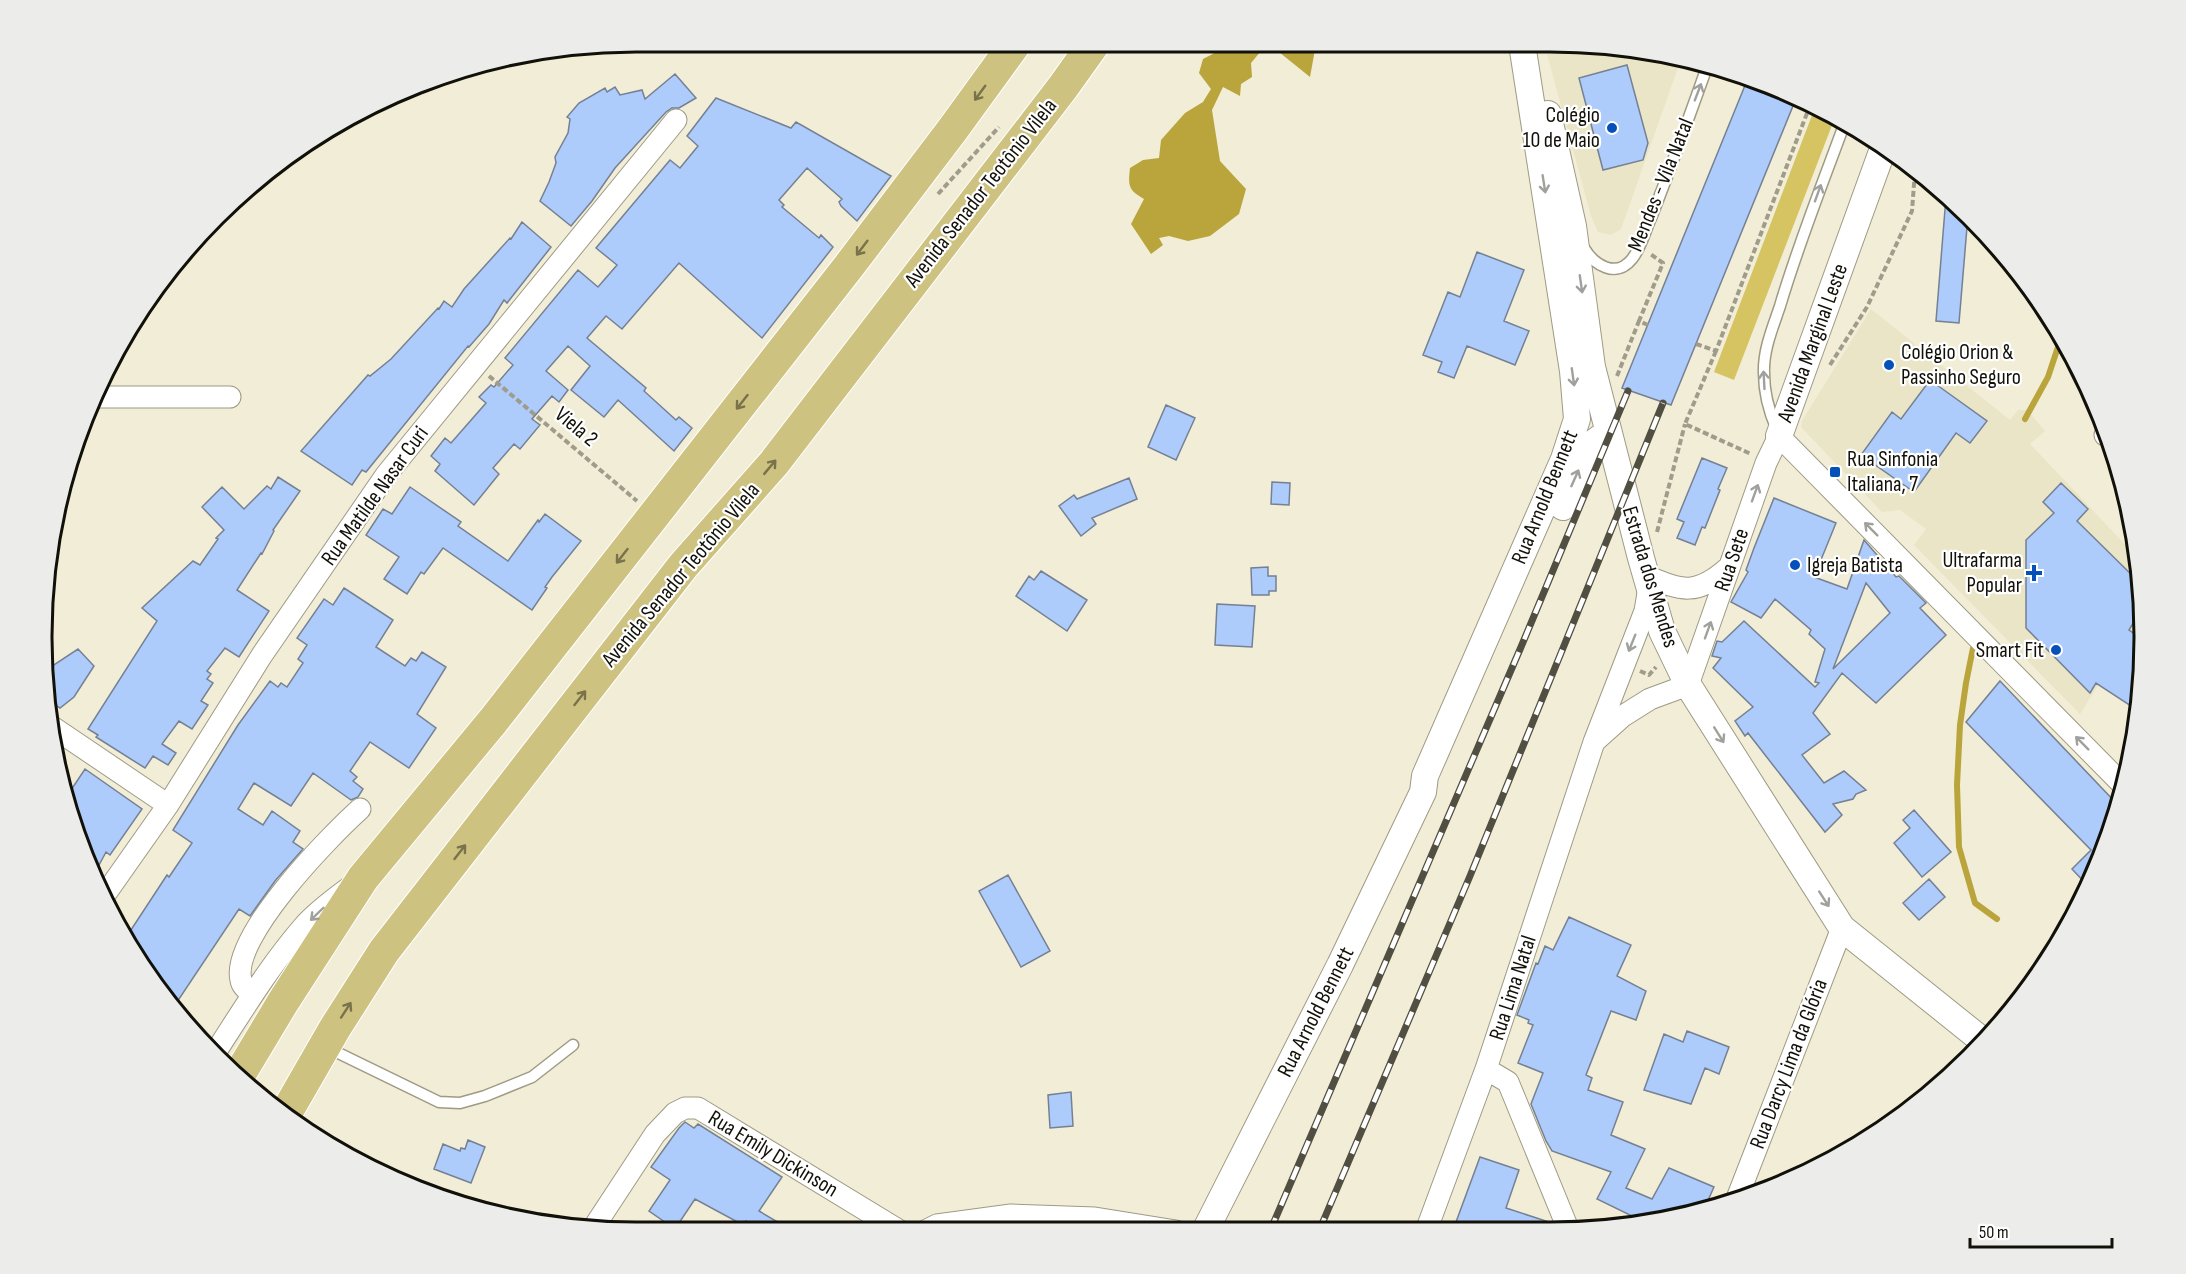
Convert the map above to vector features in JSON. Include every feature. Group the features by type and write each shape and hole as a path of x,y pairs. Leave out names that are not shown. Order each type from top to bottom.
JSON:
{"main road":[{"path":"243,1068 363,878 494,721 849,266 1009,52"},
{"name":"Avenida Senador Teotônio Vilela","path":"291,1108 325,1046 384,951 683,566 774,463 1088,52"}],"street":[{"name":"Rua Arnold Bennett","path":"1210,1222 1340,965 1423,792 1425,776 1564,459 1577,419 1573,371 1523,52"},
{"name":"Estrada dos Mendes","path":"1529,52 1553,134 1573,226 1592,367 1662,631 1688,685 1842,928 1976,1035"},
{"name":"Rua Matilde Nasar Curi","path":"109,888 168,805 262,655 386,475 676,120"},
{"name":"Avenida Marginal Leste","path":"1779,436 1881,156"},
{"path":"104,397 230,397"},
{"name":"Rua Sete","path":"1688,685 1728,568 1754,460 1779,436"},
{"path":"1779,436 2116,778"},
{"name":"Rua Arnold Bennett","path":"1423,792 1439,783 1587,452 1595,440 1600,438 1610,440"},
{"path":"1647,581 1696,588 1715,580 1728,568"},
{"name":"Rua Lima Natal","path":"1429,1222 1486,1069 1594,742 1645,611 1647,581"},
{"name":"Rua Lima Natal","path":"1594,742 1623,716 1650,699 1688,685"},
{"path":"61,733 168,805"},
{"path":"252,994 243,986 240,978 248,943 259,923 322,847 360,809"},
{"path":"220,1045 252,994 304,926 324,906 363,878"},
{"name":"Rua Darcy Lima da Glória","path":"1741,1189 1842,928"},
{"path":"1486,1069 1509,1082 1565,1221"},
{"name":"Rua Emily Dickinson","path":"599,1220 655,1134 675,1113 685,1108 698,1108 885,1222"},
{"path":"959,1222 1011,1215 1075,1222"}],"lane":[{"name":"Mendes - Vila Natal","path":"1573,226 1590,258 1602,267 1612,269 1623,267 1632,259 1705,73"},
{"name":"Avenida Marginal Leste","path":"1779,436 1770,414 1765,391 1764,370 1767,349 1792,266 1841,131"},
{"path":"325,1046 439,1102 460,1103 485,1096 532,1077 573,1045"}],"path":[{"path":"1656,534 1685,424 1716,351 1808,113"},
{"path":"1826,372 1867,306 1912,210 1914,181"},
{"path":"1639,246 1663,263 1638,321 1648,325"},
{"path":"1696,344 1716,351"},
{"name":"Viela 2","path":"476,364 654,515"},
{"path":"1685,424 1754,460"}],"shaded area":[{"path":"1216,52 1260,52 1251,63 1252,77 1241,84 1240,96 1223,87 1212,110 1220,161 1246,189 1239,214 1210,236 1188,241 1169,236 1159,238 1163,245 1151,254 1131,224 1144,199 1130,187 1130,168 1143,160 1159,158 1161,140 1185,113 1203,102 1211,89 1199,73 1203,59"},
{"path":"1279,52 1315,52 1310,77"},
{"name":"Colégio 10 de Maio","path":"1546,52 1625,58 1678,67 1621,229 1611,235 1598,232 1591,216"},
{"path":"1812,115 1832,126 1734,380 1714,372"},
{"path":"1871,309 2010,420 2018,410 2027,410 2045,431 2030,444 2125,545 2134,628 2080,714 1914,545 1926,529 1900,510 1882,512 1801,427 1802,421"}],"building":[{"path":"1627,65 1648,143 1643,160 1603,170 1579,78"},
{"path":"675,74 696,98 679,108 672,108 666,112 615,168 571,226 540,201 556,163 555,157 568,133 570,119 567,117 579,103 605,88 607,92 615,87 620,95 642,90 645,99"},
{"path":"1744,87 1793,106 1671,405 1622,388"},
{"path":"716,98 791,128 796,122 891,176 857,221 841,206 839,202 842,199 807,168 779,200 784,205 782,207 819,238 821,235 833,247 762,338 679,263 622,329 606,316 587,338 646,388 644,391 676,420 679,417 692,428 674,451 618,400 604,417 571,390 590,366 568,346 546,371 568,390 559,402 552,396 532,419 540,425 520,449 514,444 493,468 499,474 474,505 435,471 440,464 431,456 445,438 451,443 486,403 479,397 491,385 494,387 513,365 505,358 578,270 598,287 617,265 596,248 670,160 680,168 698,146 687,136"},
{"path":"1945,208 1967,229 1959,323 1936,321"},
{"path":"522,222 551,247 507,303 504,300 489,324 468,346 366,472 362,470 352,485 301,451 368,375 370,376 391,359 444,301 452,307 464,289 511,239"},
{"path":"1477,252 1524,270 1504,321 1529,331 1515,365 1467,346 1454,378 1438,372 1442,362 1423,355 1448,292 1460,297"},
{"path":"1930,380 1987,421 1970,443 1956,433 1914,492 1861,455 1892,412 1901,419"},
{"path":"1166,405 1195,418 1176,460 1148,447"},
{"path":"1702,458 1727,468 1705,528 1702,527 1695,545 1677,538 1684,522 1677,519"},
{"path":"278,477 300,491 273,530 262,554 237,590 269,611 239,657 225,648 207,671 211,674 207,679 213,683 201,701 208,705 192,729 179,721 162,744 176,753 168,765 153,756 145,768 96,737 98,735 88,729 157,621 142,608 193,561 200,565 218,539 216,538 224,530 202,507 222,487 244,509 267,486 271,489"},
{"path":"1129,478 1137,499 1092,518 1096,524 1081,536 1059,506 1074,495 1077,499"},
{"path":"1272,482 1290,483 1289,505 1271,504"},
{"path":"2061,483 2088,509 2077,521 2129,572 2133,623 2129,630 2134,633 2134,637 2129,705 2096,683 2090,693 2026,628 2026,540 2054,513 2043,502"},
{"path":"410,487 461,522 458,526 508,561 545,514 581,541 552,577 532,610 443,548 424,574 421,572 407,594 384,579 399,557 366,535 383,509 392,514"},
{"path":"1774,498 1836,523 1814,577 1847,589 1864,540 1896,577 1899,576 1926,603 1920,608 1946,635 1876,703 1842,673 1813,713 1830,734 1802,755 1824,783 1844,771 1866,790 1856,794 1853,799 1833,804 1842,815 1825,832 1748,733 1745,736 1735,721 1753,707 1713,668 1721,658 1712,656 1717,641 1722,642 1744,621 1815,687 1819,683 1815,682 1825,649 1809,634 1811,630 1775,599 1761,618 1731,602 1748,572 1746,570","holes":["1866,583 1890,613 1833,669"]},
{"path":"1268,567 1268,576 1276,576 1276,591 1269,591 1269,595 1252,595 1251,568"},
{"path":"1041,571 1087,600 1067,631 1016,596 1029,576 1034,580"},
{"path":"344,588 393,620 376,647 405,666 411,658 416,661 422,652 446,667 417,714 436,728 409,768 370,742 350,771 357,777 353,781 363,789 358,797 351,800 313,773 291,806 254,783 238,809 263,825 272,811 300,831 293,842 303,849 275,881 250,916 239,909 179,1000 151,962 131,929 167,875 169,877 192,843 173,830 238,725 270,681 278,687 281,683 287,687 303,663 298,659 307,645 297,638 324,599 333,605"},
{"path":"1217,604 1255,606 1252,647 1215,645"},
{"path":"78,649 94,666 74,697 60,708 57,706 53,665"},
{"path":"2000,681 2111,798 2081,879 2072,869 2091,850 1966,722"},
{"path":"85,769 142,809 110,855 106,852 99,865 84,825 72,788"},
{"path":"1914,810 1951,852 1922,877 1894,843 1910,828 1903,820"},
{"path":"1008,875 1050,951 1021,967 979,891"},
{"path":"1929,879 1945,897 1919,920 1903,903"},
{"path":"1569,917 1631,945 1617,976 1646,991 1636,1020 1611,1011 1586,1075 1592,1078 1588,1090 1623,1102 1611,1135 1645,1149 1626,1188 1652,1199 1669,1168 1714,1187 1708,1199 1630,1215 1597,1199 1611,1172 1552,1151 1531,1104 1543,1073 1518,1063 1533,1025 1528,1023 1529,1020 1517,1015 1536,963 1538,964 1545,946 1553,950"},
{"path":"1687,1031 1729,1047 1719,1074 1705,1068 1691,1104 1644,1090 1664,1034 1683,1042"},
{"path":"1071,1092 1073,1126 1050,1128 1048,1095"},
{"path":"685,1122 694,1128 698,1124 782,1177 759,1211 778,1222 737,1222 695,1199 680,1222 665,1222 649,1211 670,1180 651,1167"},
{"path":"468,1140 485,1147 471,1183 434,1169 443,1144 460,1151 461,1148 465,1149"},
{"path":"1480,1157 1519,1170 1506,1208 1549,1222 1456,1222"}],"waterway":[{"path":"2025,419 2048,377 2057,349"},
{"path":"1973,648 1960,725 1957,785 1959,847 1975,903 1997,919"}],"railway":[{"path":"1274,1222 1521,647 1628,391"},
{"path":"1323,1222 1470,876 1663,403"}],"place":[{"name":"Colégio 10 de Maio","path":"1612,128"},
{"name":"Colégio Orion & Passinho Seguro","path":"1889,365"},
{"name":"Rua Sinfonia Italiana, 7","path":"1835,472"},
{"name":"Igreja Batista","path":"1795,565"},
{"name":"Ultrafarma Popular","path":"2034,573"},
{"name":"Smart Fit","path":"2056,650"}]}
